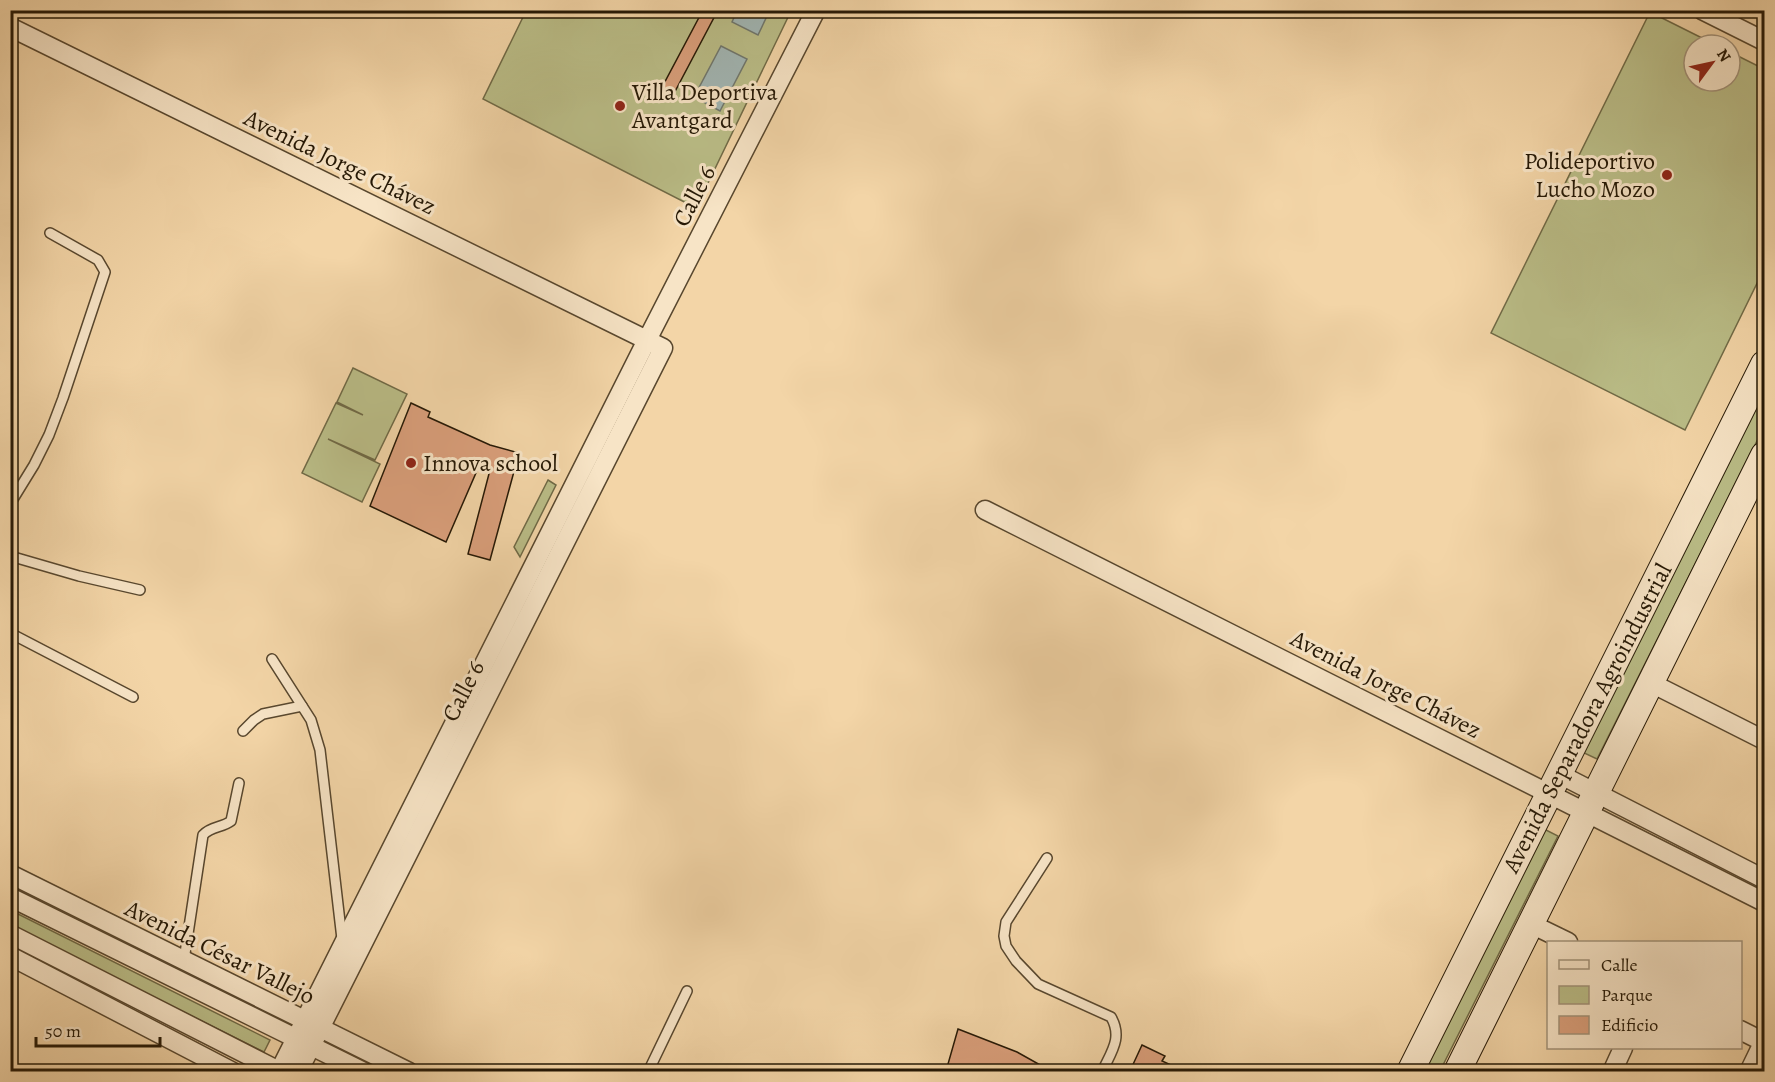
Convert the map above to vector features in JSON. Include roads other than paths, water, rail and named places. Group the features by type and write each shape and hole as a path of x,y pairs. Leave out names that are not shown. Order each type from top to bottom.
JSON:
{"street":[{"name":"Calle 6","path":"298,1071 304,1042 312,1024 602,449 647,340 816,10"},
{"path":"1702,10 1764,41"},
{"name":"Avenida Jorge Chávez","path":"10,27 647,340"},
{"name":"Avenida Separadora Agroindustrial","path":"1410,1071 1764,364"},
{"name":"Avenida Separadora Agroindustrial","path":"1457,1071 1764,459"},
{"name":"Avenida Jorge Chávez","path":"986,510 1591,802 1764,879"},
{"path":"1651,682 1764,740"},
{"name":"Avenida Jorge Chávez","path":"1591,802 1764,902"},
{"name":"Avenida César Vallejo","path":"10,874 409,1071"},
{"name":"Avenida César Vallejo","path":"10,897 364,1071"},
{"name":"Calle 6","path":"335,979 343,945 363,924"},
{"path":"1531,924 1566,941"},
{"path":"10,934 280,1071"},
{"path":"10,956 233,1071"},
{"path":"1742,1031 1764,1041 1749,1071"},
{"name":"Calle 6","path":"280,1071 304,1042"},
{"path":"1612,1071 1622,1049"}],"lane":[{"path":"10,504 49,435 105,272 98,260 50,233"},
{"path":"10,556 79,576 140,590"},
{"path":"10,633 133,698"},
{"path":"273,659 311,720 320,750 343,945"},
{"path":"243,731 263,714 302,706"},
{"path":"184,960 204,835 208,830 226,825 231,821 239,783"},
{"path":"1047,858 1006,922 1004,936 1006,946 1016,961 1038,984 1111,1017 1117,1035 1102,1071"},
{"path":"648,1071 687,991"}],"place":[{"name":"Villa Deportiva Avantgard","path":"620,106"},
{"name":"Polideportivo Lucho Mozo","path":"1667,175"},
{"name":"Innova school","path":"411,463"}]}
